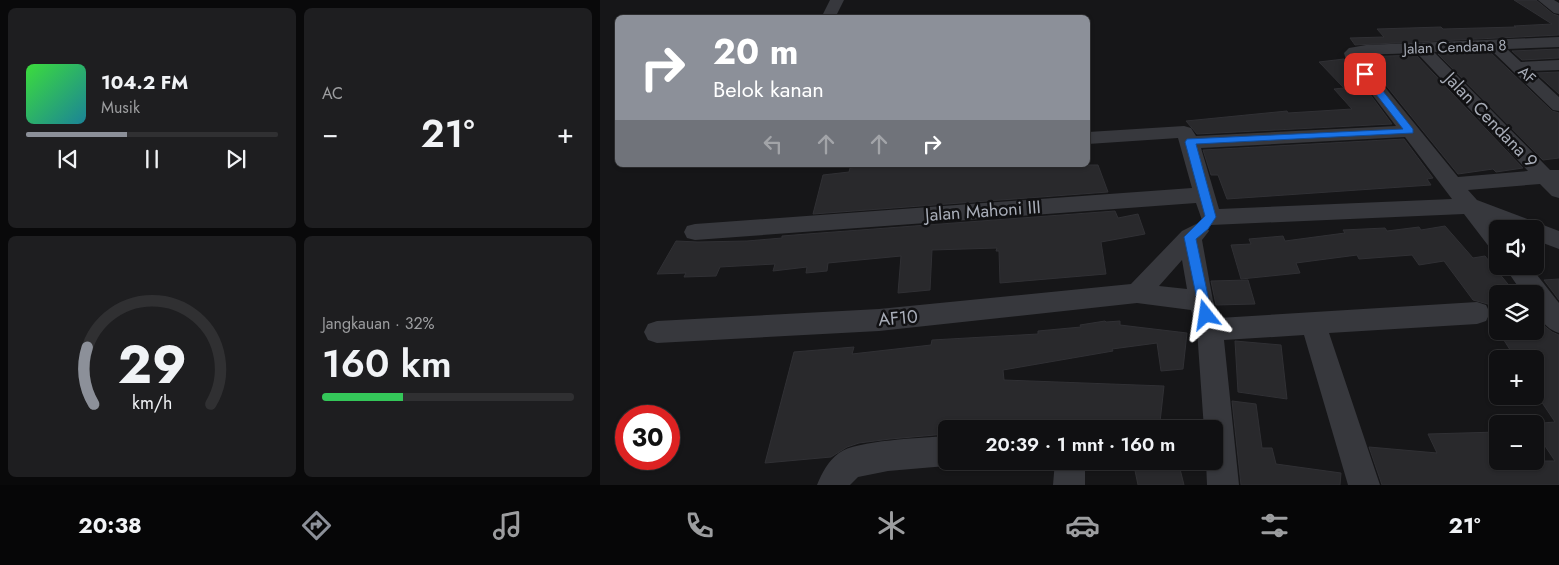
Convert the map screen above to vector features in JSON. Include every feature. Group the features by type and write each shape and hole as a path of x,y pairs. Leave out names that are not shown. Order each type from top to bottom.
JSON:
{"street":[{"path":"830,15 837,0"},
{"path":"1545,0 1559,10"},
{"name":"Jalan Cendana 8","path":"1410,131 1354,60 1352,53 1366,50 1559,42"},
{"name":"AF","path":"1494,46 1519,67 1559,106"},
{"name":"Jalan Cendana 9","path":"1422,49 1552,176 1559,191"},
{"path":"1519,67 1559,65"},
{"path":"1090,138 1410,131 1489,230"},
{"path":"1187,137 1211,217"},
{"path":"1453,184 1552,176"},
{"name":"Jalan Mahoni III","path":"696,232 1204,195"},
{"path":"1138,293 1211,217 1470,206 1507,220"},
{"path":"1544,234 1559,240"},
{"path":"1190,237 1201,301 1210,330 1215,420"},
{"path":"1523,275 1559,322"},
{"name":"AF10","path":"657,332 879,320 1138,293 1201,301"},
{"path":"1210,330 1477,313"},
{"path":"1313,324 1339,400 1364,485"},
{"path":"842,474 888,456 938,452"},
{"path":"1069,485 1070,470"},
{"path":"1221,470 1223,485"}],"building":[{"path":"1514,0 1536,0 1553,14 1559,16 1559,35 1355,45 1350,38 1384,37 1377,29 1516,27 1514,26 1552,24"},
{"path":"1559,49 1559,58 1522,60 1512,51"},
{"path":"1489,51 1552,111 1559,113 1559,158 1543,160 1438,54"},
{"path":"1416,55 1523,168 1496,172 1493,169 1458,174 1363,57"},
{"path":"1344,59 1392,124 1197,134 1186,121 1287,111 1288,113 1352,109 1334,89 1344,88 1319,62"},
{"path":"1559,72 1559,94 1536,73"},
{"path":"1404,139 1433,178 1427,179 1431,185 1227,199 1218,175 1211,175 1203,150"},
{"path":"1090,165 1098,165 1108,192 813,214 823,175 849,172 850,168 1090,167"},
{"path":"1115,211 1118,218 1138,214 1145,234 1101,242 1106,274 1000,283 999,251 996,251 997,248 932,250 930,290 898,293 901,256 828,263 827,271 806,273 807,267 773,271 775,264 720,267 716,276 684,277 686,273 657,274 676,241 747,241 782,238 782,236"},
{"path":"1445,226 1473,258 1485,256 1489,261 1489,275 1500,275 1509,285 1489,285 1489,306 1488,304 1473,300 1444,261 1419,265 1412,255 1359,259 1357,255 1296,263 1300,273 1241,279 1231,245 1251,244 1249,239 1283,236 1285,241 1345,233 1343,230 1385,228 1387,231 1419,227 1421,230"},
{"path":"1559,279 1559,300 1544,280"},
{"path":"1248,280 1255,304 1216,305 1211,281"},
{"path":"1120,321 1120,325 1187,333 1183,369 1161,371 1157,343 1112,349 1113,351 1003,370 1004,380 1164,386 1160,420 938,420 938,435 859,443 847,447 831,457 765,463 794,352 854,347 852,354 931,345 932,340 1038,334 1038,331 1081,327 1080,325"},
{"path":"1544,326 1559,335 1559,485 1382,485 1369,447 1437,453 1428,434 1489,432 1489,470 1544,470 1544,461 1555,461 1544,444 1544,423 1555,422 1544,405 1544,350 1510,350 1504,340 1544,340"},
{"path":"1235,341 1281,345 1287,399 1238,392"},
{"path":"1232,401 1256,404 1262,448 1272,448 1276,464 1341,473 1340,485 1241,485"},
{"path":"1135,470 1180,470 1184,485 1138,485"}],"route":[{"path":"1206,315 1201,301 1190,237 1204,226 1211,217 1190,142 1410,131 1365,74"}]}
